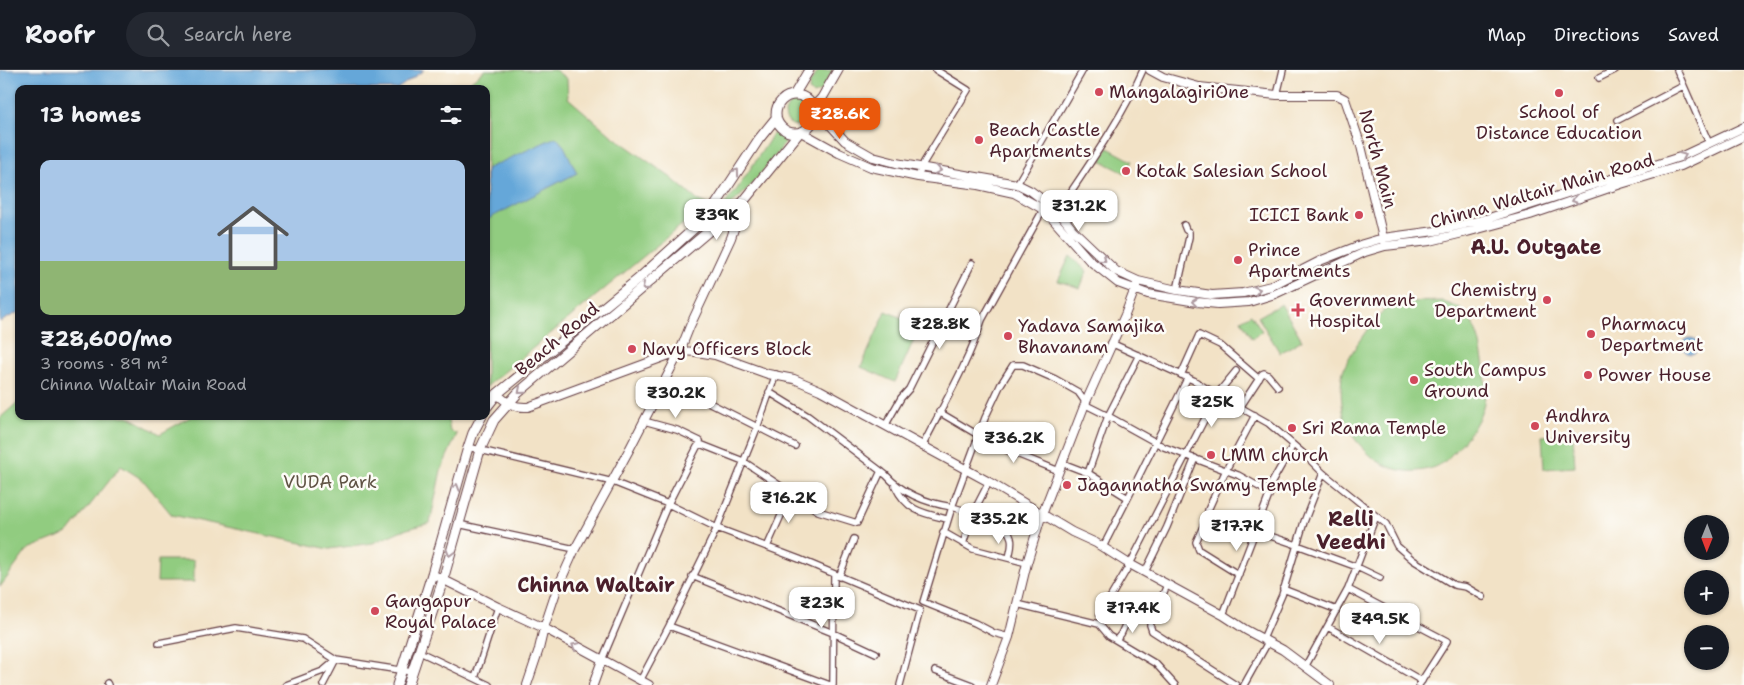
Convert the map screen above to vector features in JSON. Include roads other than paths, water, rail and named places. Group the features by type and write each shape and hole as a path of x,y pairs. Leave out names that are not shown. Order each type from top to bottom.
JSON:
{"main road":[{"path":"794,95 810,70"},
{"path":"814,109 838,70"},
{"path":"794,95 806,98 814,109 812,125 800,133 792,133 785,130 779,125 776,118 779,104 784,98 794,95"},
{"name":"Beach Road","path":"490,403 497,394 638,280 709,215 759,139 776,118"},
{"name":"Beach Road","path":"408,685 443,580 480,450 494,420 507,404 743,202 800,133"},
{"path":"397,685 432,574 468,447 480,420"}],"street":[{"path":"918,177 921,167 968,90 936,70"},
{"path":"1017,184 1084,70"},
{"path":"1058,211 1103,142 1143,70"},
{"name":"North Main","path":"1150,70 1164,77 1199,87 1277,95 1337,94 1345,99 1361,146 1384,242"},
{"path":"1277,95 1284,70"},
{"path":"1599,78 1615,70"},
{"path":"1677,70 1709,143"},
{"path":"1618,120 1683,86"},
{"name":"Chinna Waltair Main Road","path":"814,109 845,142 873,157 896,163 1017,184 1031,191 1058,211 1096,254 1116,271 1138,281 1177,290 1212,295 1243,293 1271,286 1322,260 1384,242 1486,220 1680,157 1744,127"},
{"name":"Chinna Waltair Main Road","path":"800,133 871,167 1014,193 1043,210 1089,260 1118,283 1134,290 1171,298 1218,304 1249,302 1275,294 1384,242 1430,241 1530,215 1681,166 1744,136"},
{"path":"528,685 557,588 575,549 680,351 731,238 743,202"},
{"path":"922,447 970,352 982,320 1043,210"},
{"path":"1177,290 1189,237 1189,232 1184,225"},
{"path":"885,426 901,398 909,389 972,262"},
{"path":"991,685 1009,637 1027,563 1043,514 1085,404 1125,315 1138,281"},
{"path":"1102,548 1155,442 1184,376 1199,335 1220,345 1259,379"},
{"path":"1112,343 1218,393 1268,422 1322,473 1386,524 1396,546 1414,560 1454,585 1466,587 1483,597"},
{"path":"497,394 507,404 520,408 528,407 680,351 715,355 768,374 776,374 794,379 820,390 989,482 1072,532 1223,615 1283,650 1330,685"},
{"path":"1088,473 1108,416 1139,355"},
{"path":"900,685 947,519 978,437 1001,384 1014,365 1023,365 1055,379 1078,392 1085,404 1099,413 1155,442 1238,475 1270,493 1223,615"},
{"path":"1100,615 1130,564 1218,393 1236,371"},
{"path":"1241,406 1262,374 1266,373 1278,388"},
{"path":"640,680 717,528 757,428 776,374"},
{"path":"769,392 808,416 881,471 895,485 907,504 912,508 947,519"},
{"path":"698,397 795,446"},
{"path":"939,412 978,437 1061,467 1088,473 1128,498"},
{"path":"1239,575 1199,550 1196,542 1226,470 1255,414"},
{"path":"644,421 677,430 700,441"},
{"path":"594,685 602,660 668,504 700,444 743,461 818,511 856,523 881,471"},
{"path":"1267,491 1293,445"},
{"path":"468,447 612,482 668,504 717,528 920,610"},
{"path":"1145,572 1195,458"},
{"path":"1244,685 1265,640 1284,589 1304,522 1322,473"},
{"path":"963,544 973,513 989,482"},
{"path":"895,485 928,502 973,513"},
{"path":"767,547 791,493"},
{"path":"976,506 996,520 1011,537 1009,558"},
{"path":"1208,515 1297,545 1380,578"},
{"path":"1305,667 1348,589 1376,516"},
{"path":"458,524 575,549"},
{"path":"943,532 973,549 1027,563"},
{"path":"669,626 831,685 837,575 854,539"},
{"path":"432,574 498,608 544,628 649,685"},
{"path":"692,576 876,653"},
{"path":"1168,584 1150,625 1152,631 1236,685"},
{"path":"1284,589 1337,610"},
{"path":"1328,627 1421,683 1447,641 1348,589"},
{"path":"923,602 1009,637"},
{"path":"1018,604 1099,624 1109,636 1156,664 1175,685"},
{"path":"475,678 498,608"},
{"path":"1116,640 1121,634 1130,614"},
{"path":"159,643 236,628 303,639 336,660 412,672"},
{"path":"424,654 489,685"},
{"path":"286,685 323,670 336,660"},
{"path":"323,685 336,660"},
{"path":"935,671 972,685"}],"water":[{"path":"0,70 424,70 403,85 15,85 15,314 0,322"},
{"path":"556,137 564,146 577,173 490,218 490,167"},
{"path":"1688,338 1694,338 1699,343 1697,352 1688,354 1683,349 1683,343"}],"place":[{"name":"MangalagiriOne","path":"1099,92"},
{"name":"School of Distance Education","path":"1559,93"},
{"name":"Beach Castle Apartments","path":"979,140"},
{"name":"Kotak Salesian School","path":"1126,171"},
{"name":"ICICI Bank","path":"1359,215"},
{"name":"Prince Apartments","path":"1238,260"},
{"name":"Chemistry Department","path":"1547,300"},
{"name":"Government Hospital","path":"1298,310"},
{"name":"Pharmacy Department","path":"1591,334"},
{"name":"Yadava Samajika Bhavanam","path":"1008,336"},
{"name":"Navy Officers Block","path":"632,349"},
{"name":"Power House","path":"1588,375"},
{"name":"South Campus Ground","path":"1414,380"},
{"name":"Andhra University","path":"1535,426"},
{"name":"Sri Rama Temple","path":"1292,428"},
{"name":"LMM church","path":"1211,455"},
{"name":"Jagannatha Swamy Temple","path":"1067,485"},
{"name":"Gangapur Royal Palace","path":"375,611"}],"district":[{"name":"A.U. Outgate","path":"1536,247"},
{"name":"Relli Veedhi","path":"1351,530"},
{"name":"Chinna Waltair","path":"596,585"}],"park label":[{"name":"VUDA Park","path":"330,482"}]}
